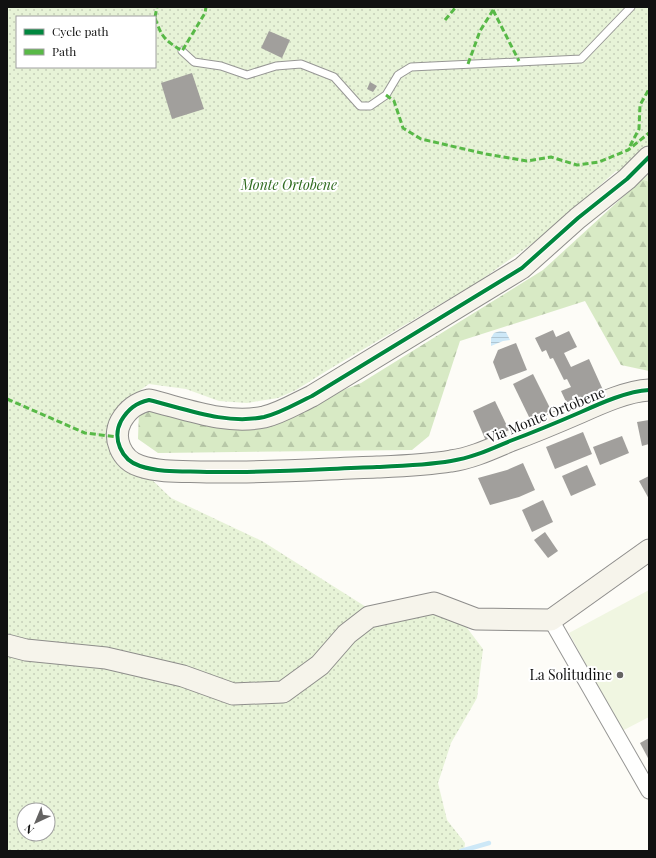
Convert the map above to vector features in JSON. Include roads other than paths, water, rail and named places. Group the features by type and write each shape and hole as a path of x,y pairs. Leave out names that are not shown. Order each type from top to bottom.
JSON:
{"street":[{"name":"Via Monte Ortobene","path":"649,157 627,179 578,218 522,268 306,398 266,416 249,419 215,417 150,400 139,402 124,416 118,426 117,437 119,446 130,461 139,466 166,471 235,472 379,467 452,461 476,455 597,405 629,394 649,390"},
{"path":"7,645 26,650 106,658 183,676 233,694 283,692 320,665 347,634 369,617 434,603 476,618 551,620 649,550"},
{"path":"551,620 649,791"}],"lane":[{"path":"182,51 194,62 221,66 247,75 276,66 301,64 334,77 360,106 370,106 386,95 398,75 411,67 581,59 631,7"}],"water":[{"path":"500,331 506,332 510,340 491,346 491,338 494,333"}],"waterway":[{"path":"461,851 489,843"}],"place":[{"name":"La Solitudine","path":"620,675"}],"park label":[{"name":"Monte Ortobene","path":"289,185"}]}
